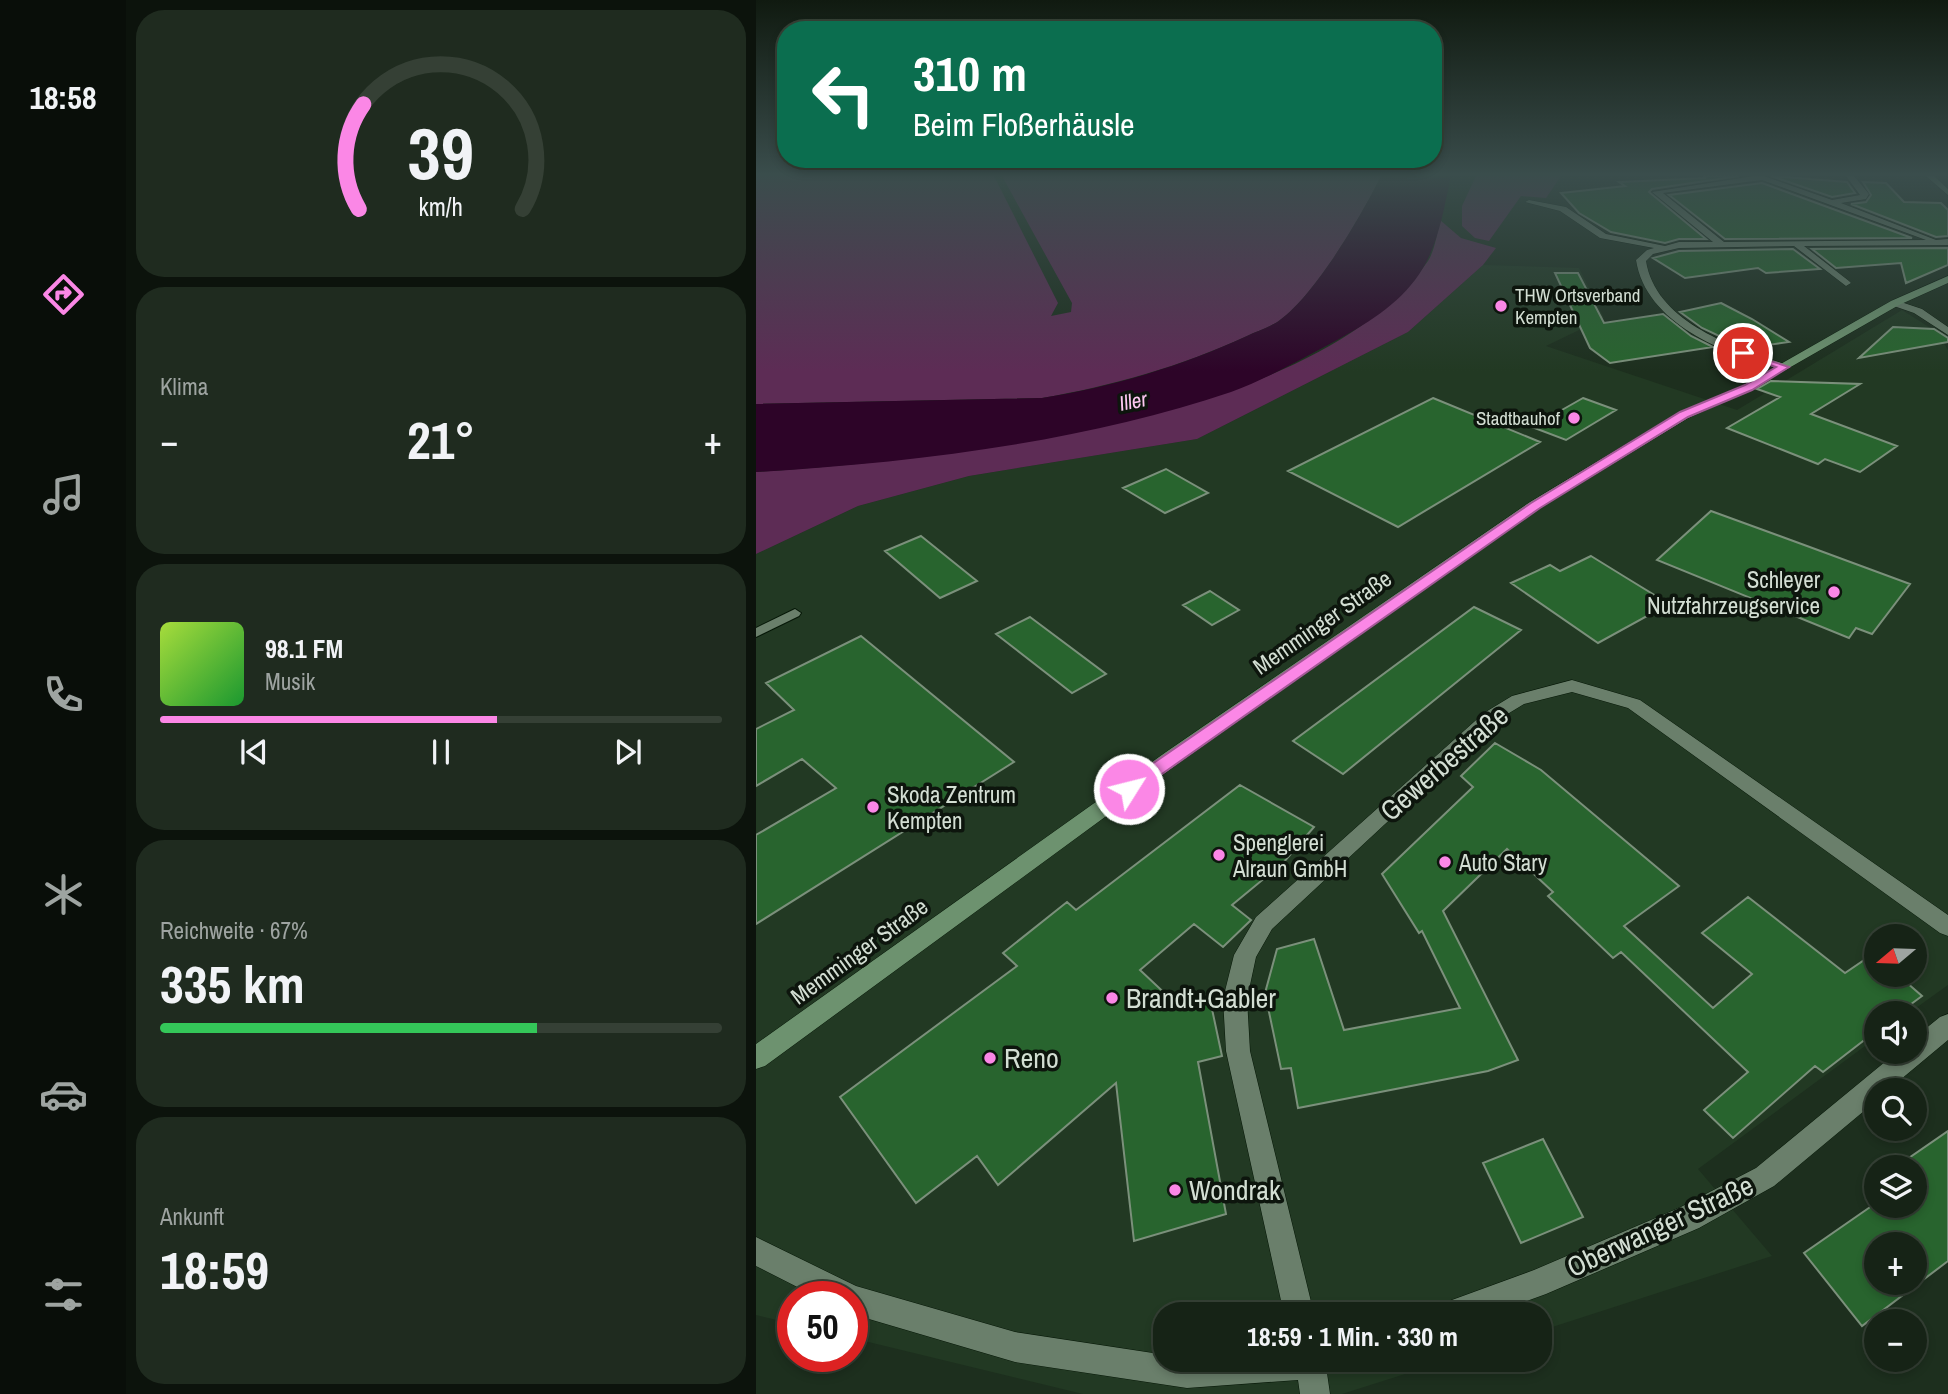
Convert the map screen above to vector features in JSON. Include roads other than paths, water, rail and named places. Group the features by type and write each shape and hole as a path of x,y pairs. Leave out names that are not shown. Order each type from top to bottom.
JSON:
{"main road":[{"name":"Memminger Straße","path":"756,1058 1173,757 1535,505 1684,415 1748,387 1895,303 1948,279"}],"street":[{"path":"1630,241 1662,247 1944,242"},
{"path":"1717,241 1721,244"},
{"path":"1796,244 1846,284"},
{"path":"1662,247 1641,260 1640,271 1644,281 1666,308 1707,338 1784,367"},
{"path":"1895,303 1918,311 1948,332"},
{"name":"Gewerbestraße","path":"1296,1302 1238,1051 1235,999 1245,955 1265,923 1490,717 1518,700 1572,686 1634,704 1948,927"},
{"name":"Oberwanger Straße","path":"1485,1302 1536,1284 1666,1228 1765,1177 1948,1025"},
{"path":"756,1251 816,1281"},
{"path":"868,1303 1014,1347 1153,1368"},
{"path":"1315,1372 1315,1394"}],"lane":[{"path":"756,633 795,613"}],"water":[{"name":"Iller","path":"1344,241 1435,241 1415,280 1374,318 1268,376 1231,392 1117,424 1057,437 875,463 756,472 756,404 1042,398 1094,388 1197,357 1268,327 1294,308 1322,274"}],"place":[{"name":"THW Ortsverband Kempten","path":"1501,306"},
{"name":"Stadtbauhof","path":"1574,418"},
{"name":"Schleyer Nutzfahrzeugservice","path":"1834,592"},
{"name":"Skoda Zentrum Kempten","path":"873,807"},
{"name":"Spenglerei Alraun GmbH","path":"1219,855"},
{"name":"Auto Stary","path":"1445,862"},
{"name":"Brandt+Gabler","path":"1112,998"},
{"name":"Reno","path":"990,1058"},
{"name":"Wondrak","path":"1175,1190"}]}
